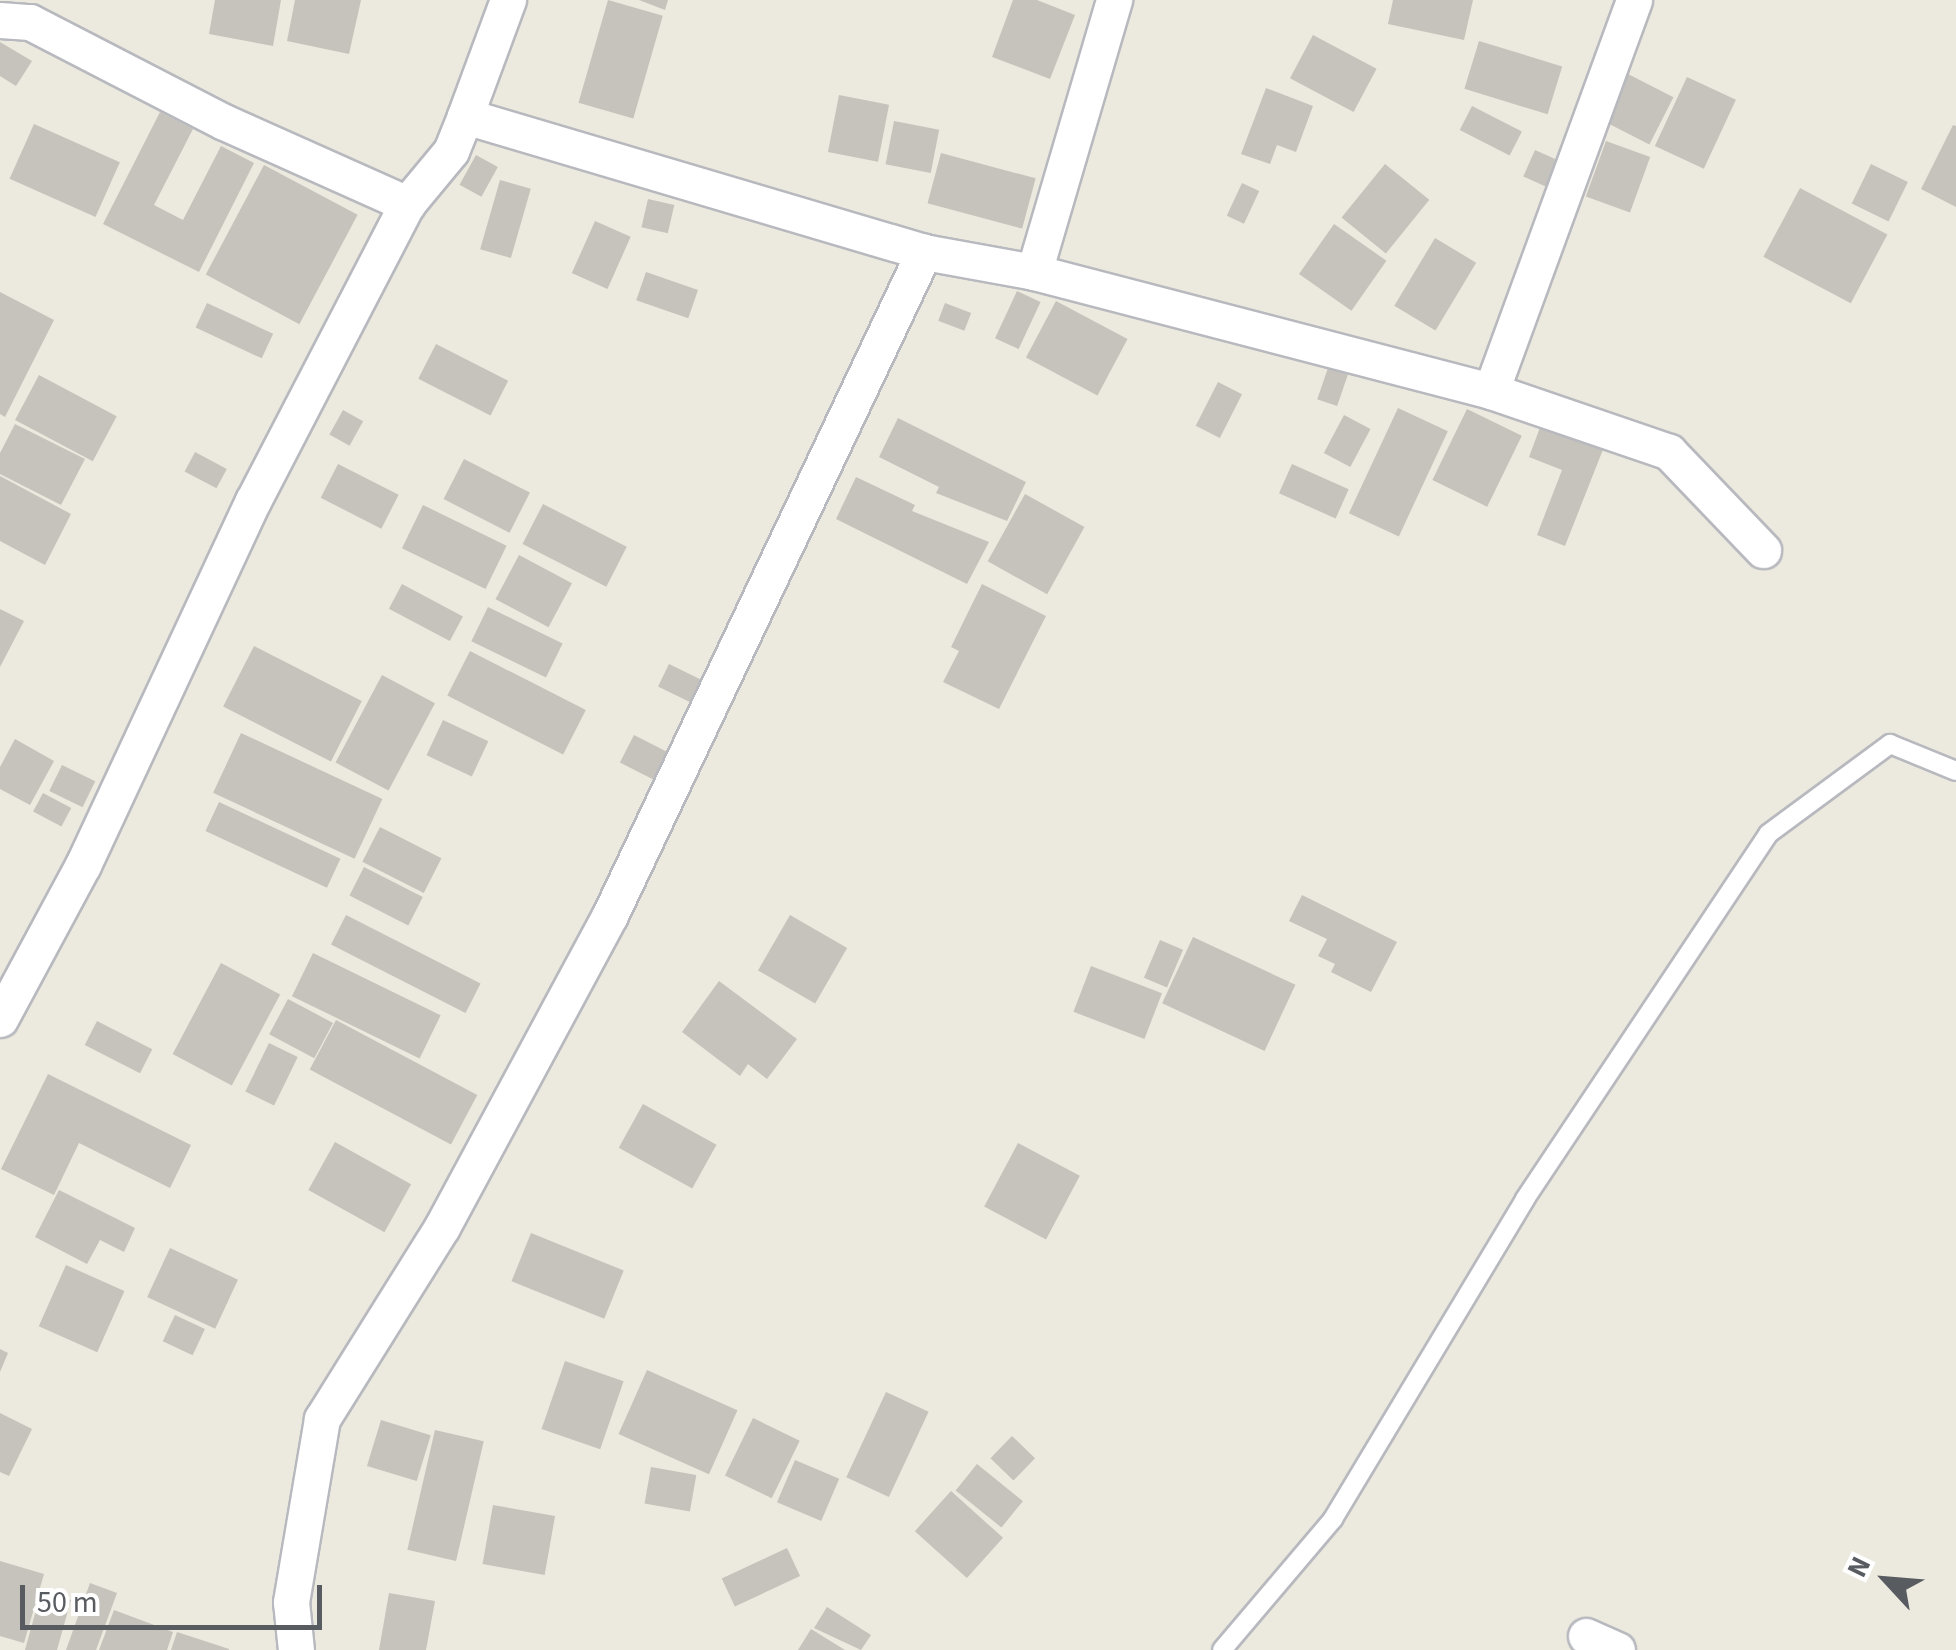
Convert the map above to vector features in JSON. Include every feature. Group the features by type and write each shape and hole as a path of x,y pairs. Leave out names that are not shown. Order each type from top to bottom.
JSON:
{"street":[{"path":"0,1018 90,850 253,501 407,204 451,151 508,0"},
{"path":"1034,272 1114,0"},
{"path":"1490,391 1634,0"},
{"path":"0,20 30,22 224,122 407,204"},
{"path":"465,116 924,252 1034,272 1490,391 1669,452 1762,550"},
{"path":"296,1650 291,1602 322,1419 442,1227 610,915 924,252"},
{"path":"265,1650 291,1602"}],"lane":[{"path":"1222,1650 1333,1518 1525,1200 1768,834 1890,744 1956,771"}],"building":[{"path":"215,0 281,0 273,46 209,34"},
{"path":"295,0 361,0 349,54 287,41"},
{"path":"608,0 663,16 633,119 579,103"},
{"path":"639,0 668,0 665,10"},
{"path":"1013,0 1037,0 1075,15 1050,79 992,57"},
{"path":"1393,0 1473,0 1464,40 1388,24"},
{"path":"1313,35 1377,69 1354,112 1290,78"},
{"path":"1479,41 1562,66 1548,114 1464,89"},
{"path":"0,42 32,61 16,86 0,76"},
{"path":"1628,74 1673,97 1649,144 1604,121"},
{"path":"1687,77 1736,100 1704,169 1655,146"},
{"path":"1266,88 1313,106 1296,152 1277,145 1270,164 1241,154"},
{"path":"839,95 889,105 878,162 828,152"},
{"path":"1472,106 1522,131 1510,155 1460,130"},
{"path":"160,112 193,129 154,205 183,220 221,146 254,163 199,272 103,224"},
{"path":"894,121 939,130 931,173 886,164"},
{"path":"34,124 120,162 95,217 10,179"},
{"path":"1953,125 1956,126 1956,207 1921,189"},
{"path":"1606,141 1650,157 1630,213 1586,196"},
{"path":"1535,150 1562,162 1551,189 1523,176"},
{"path":"941,153 1036,178 1022,229 928,203"},
{"path":"476,155 498,167 481,197 460,185"},
{"path":"1385,164 1429,200 1386,253 1342,218"},
{"path":"1871,164 1908,182 1889,222 1852,204"},
{"path":"264,165 358,215 299,324 206,274"},
{"path":"500,180 531,189 511,258 480,249"},
{"path":"1242,183 1259,191 1244,224 1227,216"},
{"path":"1800,188 1887,234 1851,303 1763,257"},
{"path":"648,199 674,205 668,233 641,227"},
{"path":"595,221 631,237 607,289 572,273"},
{"path":"1334,224 1386,261 1351,311 1299,274"},
{"path":"1435,238 1476,263 1435,330 1394,306"},
{"path":"646,272 698,290 688,318 636,300"},
{"path":"1017,291 1041,302 1019,349 995,338"},
{"path":"0,292 54,320 5,417 0,414"},
{"path":"1056,301 1128,339 1097,396 1026,358"},
{"path":"207,303 273,334 262,358 196,327"},
{"path":"945,303 971,313 964,331 938,321"},
{"path":"436,344 508,381 490,416 418,379"},
{"path":"1328,368 1348,375 1337,406 1317,399"},
{"path":"39,375 117,416 93,461 15,420"},
{"path":"1218,382 1242,394 1220,438 1196,426"},
{"path":"1398,408 1448,431 1399,536 1349,513"},
{"path":"1467,409 1522,436 1487,507 1432,480"},
{"path":"343,410 363,421 350,446 329,434"},
{"path":"1344,415 1370,429 1350,467 1324,453"},
{"path":"898,418 1026,482 1007,521 936,493 939,487 879,457"},
{"path":"1542,422 1604,447 1565,546 1537,535 1562,470 1529,457"},
{"path":"15,424 85,459 61,505 0,474 0,453"},
{"path":"195,452 227,469 216,488 185,471"},
{"path":"464,459 530,493 510,533 444,499"},
{"path":"338,464 399,495 381,529 321,498"},
{"path":"1292,464 1349,489 1336,518 1279,493"},
{"path":"0,476 71,514 45,565 0,541"},
{"path":"856,477 915,505 912,511 989,542 967,584 836,519"},
{"path":"1025,494 1084,527 1047,594 988,561"},
{"path":"543,504 627,547 606,587 523,544"},
{"path":"423,505 507,546 486,589 402,548"},
{"path":"519,555 572,583 549,627 496,599"},
{"path":"402,584 463,616 450,641 389,609"},
{"path":"982,584 1046,616 999,709 943,682 959,651 951,647"},
{"path":"488,607 563,643 546,678 471,641"},
{"path":"0,609 24,621 0,667"},
{"path":"254,646 362,701 331,762 223,707"},
{"path":"470,651 586,710 563,755 447,696"},
{"path":"669,664 702,680 691,703 658,686"},
{"path":"382,675 435,703 388,791 336,762"},
{"path":"443,720 488,741 472,776 427,755"},
{"path":"241,733 382,799 354,859 213,793"},
{"path":"634,735 668,752 654,780 620,763"},
{"path":"15,739 54,761 30,805 0,789 0,767"},
{"path":"62,765 95,781 83,807 49,791"},
{"path":"43,793 71,808 61,827 33,812"},
{"path":"219,802 340,859 327,888 205,831"},
{"path":"380,827 441,858 424,893 362,862"},
{"path":"364,867 423,897 408,925 349,896"},
{"path":"1302,895 1397,942 1371,992 1331,972 1335,964 1318,956 1327,939 1289,921"},
{"path":"346,915 481,984 466,1013 331,944"},
{"path":"790,915 847,948 815,1003 758,970"},
{"path":"1193,937 1295,985 1265,1051 1162,1003"},
{"path":"1160,940 1183,950 1167,988 1144,978"},
{"path":"313,953 441,1015 420,1058 292,996"},
{"path":"221,963 280,994 232,1085 173,1054"},
{"path":"1091,966 1162,993 1144,1039 1073,1012"},
{"path":"719,981 797,1039 767,1079 748,1064 740,1076 682,1032"},
{"path":"288,999 333,1023 314,1058 269,1034"},
{"path":"336,1020 477,1095 451,1145 310,1069"},
{"path":"97,1021 152,1049 140,1073 85,1045"},
{"path":"269,1043 298,1057 274,1106 245,1092"},
{"path":"48,1074 191,1145 170,1188 79,1143 54,1195 1,1169"},
{"path":"643,1104 716,1145 692,1188 619,1148"},
{"path":"335,1142 411,1184 384,1232 308,1190"},
{"path":"1018,1143 1080,1176 1046,1239 984,1207"},
{"path":"59,1190 135,1228 124,1252 100,1240 87,1264 35,1237"},
{"path":"531,1233 624,1270 604,1319 512,1281"},
{"path":"170,1248 238,1280 215,1329 147,1297"},
{"path":"66,1265 124,1291 97,1352 39,1326"},
{"path":"175,1315 205,1329 193,1355 163,1341"},
{"path":"0,1349 8,1353 0,1372"},
{"path":"565,1361 624,1381 600,1449 542,1429"},
{"path":"647,1370 737,1410 709,1474 619,1434"},
{"path":"886,1392 929,1412 889,1497 846,1477"},
{"path":"0,1413 32,1429 9,1476 0,1472"},
{"path":"753,1418 800,1441 772,1498 725,1476"},
{"path":"381,1420 431,1435 417,1481 367,1466"},
{"path":"435,1430 484,1441 456,1561 407,1550"},
{"path":"1012,1436 1035,1458 1013,1481 990,1458"},
{"path":"795,1460 839,1479 821,1521 777,1502"},
{"path":"977,1464 1023,1501 1001,1528 956,1490"},
{"path":"651,1467 696,1475 690,1511 645,1503"},
{"path":"951,1491 1003,1538 967,1578 915,1531"},
{"path":"493,1505 555,1516 545,1575 483,1564"},
{"path":"787,1548 800,1576 735,1607 722,1578"},
{"path":"0,1561 44,1574 24,1643 0,1636"},
{"path":"90,1583 117,1593 96,1650 66,1650"},
{"path":"41,1592 71,1600 57,1650 25,1650"},
{"path":"389,1593 435,1601 426,1650 379,1650"},
{"path":"827,1607 871,1635 861,1650 814,1628"},
{"path":"114,1610 173,1632 167,1650 99,1650"},
{"path":"811,1629 845,1650 798,1650"},
{"path":"177,1632 229,1649 229,1650 171,1650"}]}
